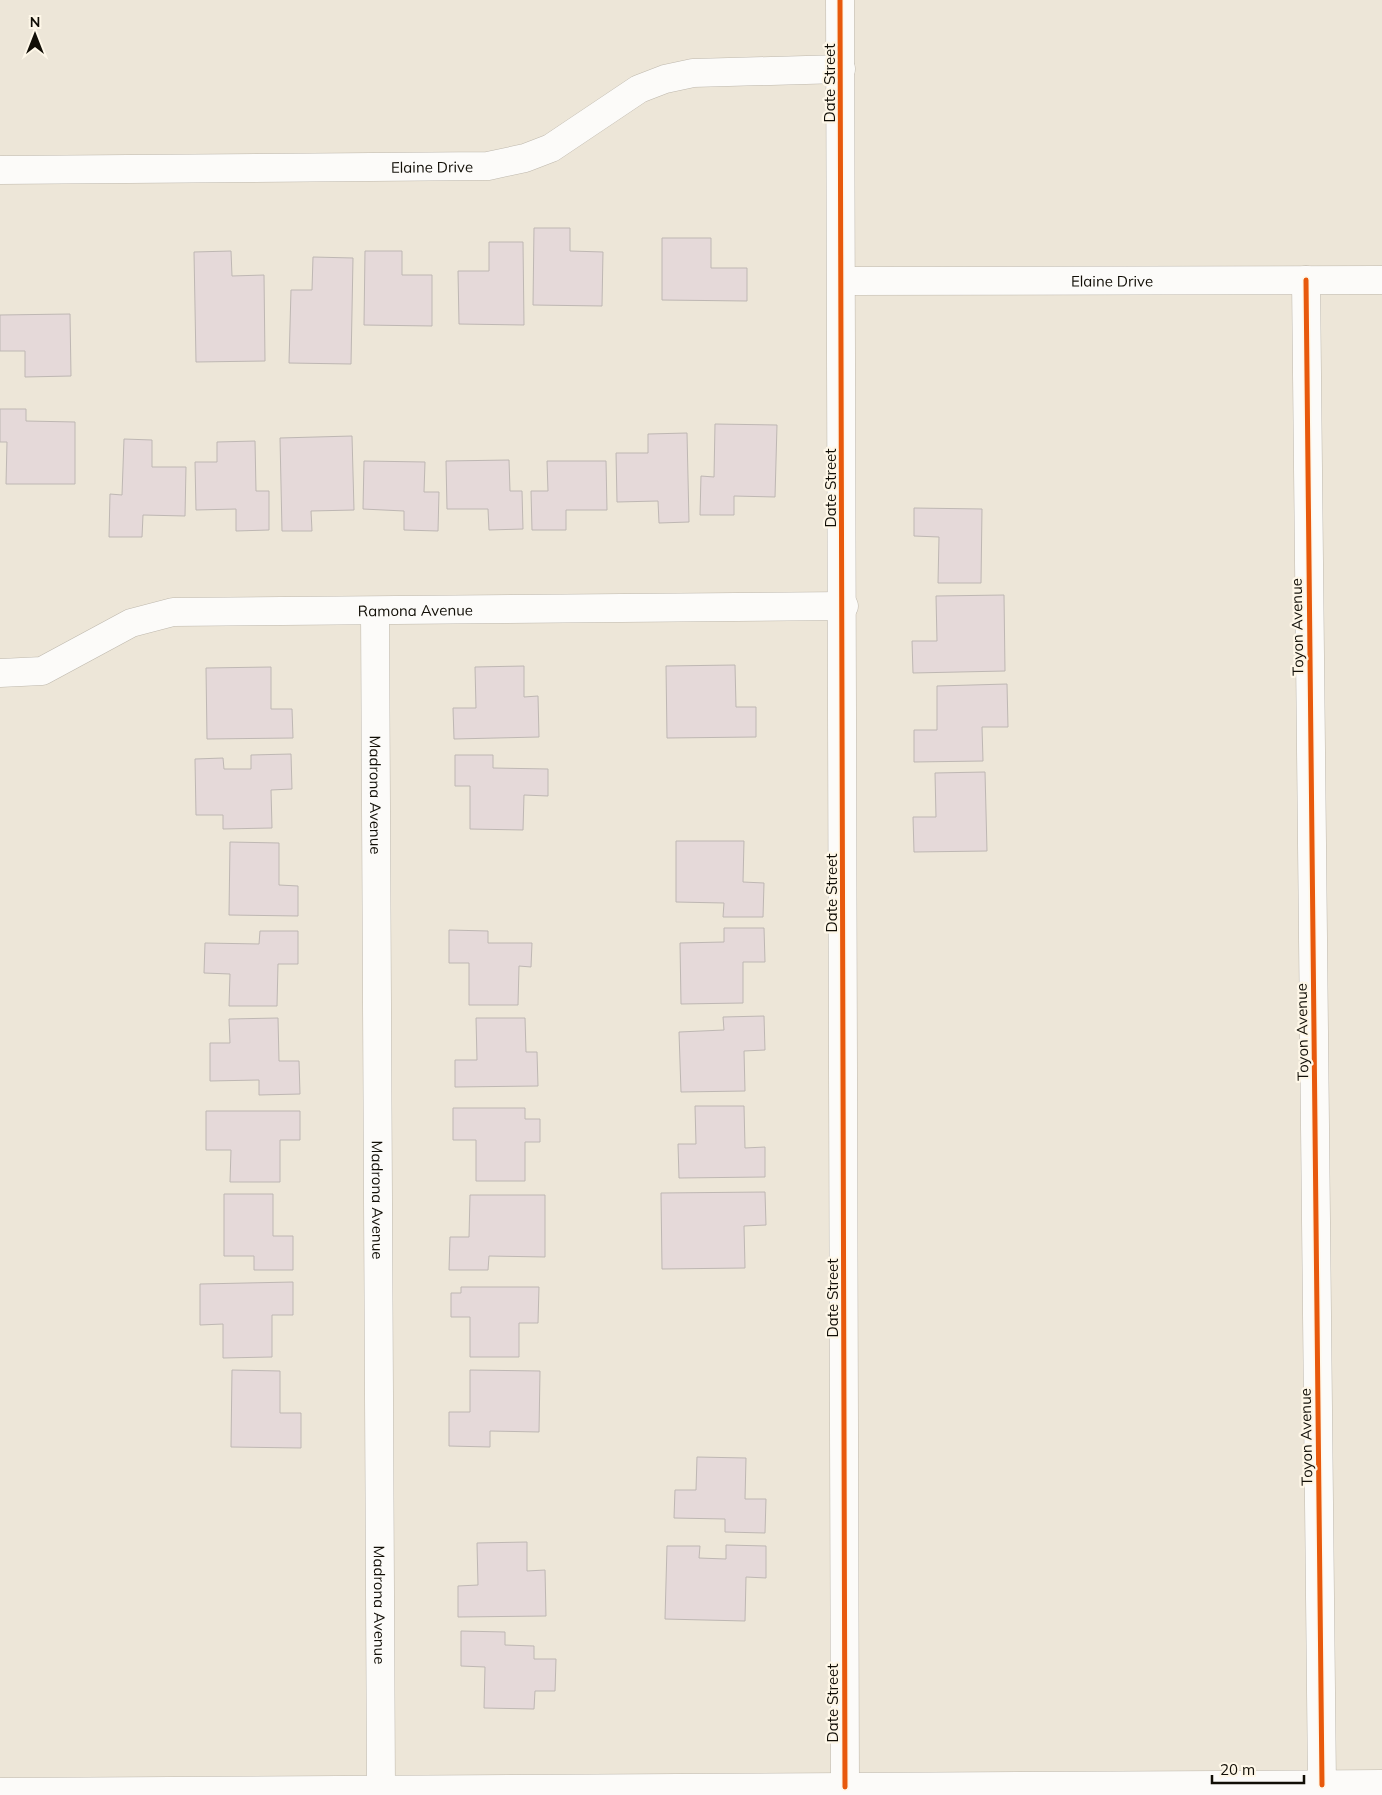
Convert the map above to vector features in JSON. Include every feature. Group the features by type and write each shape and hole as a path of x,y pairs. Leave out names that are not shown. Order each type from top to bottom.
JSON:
{"street":[{"name":"Date Street","path":"840,0 844,606 845,1787"},
{"name":"Elaine Drive","path":"0,170 488,166 524,158 551,148 639,89 665,79 693,73 841,69"},
{"name":"Toyon Avenue","path":"1306,280 1322,1784"},
{"name":"Elaine Drive","path":"842,281 1382,280"},
{"name":"Ramona Avenue","path":"0,673 42,671 131,624 173,612 844,606"},
{"name":"Madrona Avenue","path":"375,611 381,1789"},
{"path":"0,1792 845,1787 1084,1790 1382,1784"}],"building":[{"path":"534,228 570,228 570,251 603,252 602,306 533,305"},
{"path":"662,238 711,238 711,268 747,268 747,301 662,300"},
{"path":"489,242 523,242 524,325 459,324 458,271 489,271"},
{"path":"231,251 232,276 264,275 265,361 196,362 194,252"},
{"path":"365,251 402,251 402,275 432,275 432,326 364,325"},
{"path":"313,257 353,258 351,364 289,363 291,290 312,290"},
{"path":"70,314 71,376 25,377 25,351 0,351 0,315"},
{"path":"0,409 26,409 26,421 75,422 75,484 6,484 7,442 0,442"},
{"path":"715,424 777,425 775,497 734,496 734,515 700,515 701,476 714,477"},
{"path":"687,433 689,522 659,523 658,501 617,502 616,453 648,453 648,434"},
{"path":"352,436 354,510 311,511 312,531 282,531 280,438"},
{"path":"124,439 152,440 152,467 186,467 185,516 143,515 142,537 109,537 110,494 122,495"},
{"path":"255,441 256,491 269,491 269,530 236,531 236,509 196,510 195,462 217,462 217,442"},
{"path":"509,460 510,491 522,491 523,529 489,530 488,509 447,509 446,461"},
{"path":"364,461 425,462 424,492 439,492 438,531 404,530 404,511 363,509"},
{"path":"547,461 606,461 607,510 566,510 566,530 532,530 531,491 548,491"},
{"path":"914,508 982,509 981,583 938,583 939,537 914,536"},
{"path":"1004,595 1005,671 913,673 912,641 937,641 936,596"},
{"path":"735,665 736,707 756,707 756,737 667,738 666,666"},
{"path":"524,666 524,697 538,696 539,737 454,739 453,708 476,708 475,667"},
{"path":"271,667 271,709 292,709 293,738 207,739 206,668"},
{"path":"1007,684 1008,727 982,727 983,761 914,762 914,730 937,730 937,686"},
{"path":"291,754 292,789 271,790 272,828 223,829 223,815 196,815 195,759 223,758 224,769 251,769 251,755"},
{"path":"455,755 493,755 493,768 548,769 548,796 524,795 523,830 470,829 470,786 455,786"},
{"path":"985,772 987,851 914,852 913,817 936,817 935,773"},
{"path":"676,841 744,841 743,882 764,883 763,917 723,917 724,903 676,902"},
{"path":"230,842 279,843 279,885 298,886 298,916 229,915"},
{"path":"724,928 764,928 765,962 743,962 743,1003 681,1004 680,943 724,942"},
{"path":"449,930 488,931 488,943 532,943 531,967 519,966 518,1005 469,1005 469,963 449,963"},
{"path":"260,931 298,931 298,964 278,964 277,1006 229,1006 230,974 204,973 205,943 259,944"},
{"path":"764,1016 765,1050 744,1051 745,1091 681,1092 679,1032 724,1030 723,1017"},
{"path":"278,1018 279,1061 299,1061 300,1094 259,1095 259,1080 210,1081 210,1043 230,1043 229,1019"},
{"path":"476,1018 525,1018 526,1052 537,1052 538,1086 455,1087 455,1060 477,1060"},
{"path":"695,1106 744,1106 745,1148 765,1147 765,1177 679,1178 678,1144 696,1144"},
{"path":"453,1108 525,1108 525,1119 540,1119 540,1142 525,1142 525,1181 476,1181 476,1140 453,1140"},
{"path":"206,1111 300,1111 300,1140 280,1140 280,1182 230,1182 231,1150 206,1150"},
{"path":"765,1192 766,1225 744,1226 745,1268 662,1269 661,1193"},
{"path":"224,1194 273,1194 273,1236 293,1236 293,1270 254,1270 254,1256 224,1256"},
{"path":"470,1195 545,1195 545,1257 489,1256 488,1270 449,1270 450,1237 469,1237"},
{"path":"293,1282 293,1315 272,1315 272,1357 223,1358 223,1324 200,1325 200,1284"},
{"path":"461,1287 539,1287 538,1323 519,1323 519,1357 470,1357 470,1317 451,1317 451,1293 461,1293"},
{"path":"232,1370 280,1371 280,1413 301,1413 301,1448 231,1447"},
{"path":"470,1370 540,1371 539,1432 490,1431 490,1447 449,1446 449,1412 470,1412"},
{"path":"697,1457 746,1458 745,1499 766,1499 765,1533 725,1532 725,1519 674,1518 675,1490 696,1490"},
{"path":"527,1542 527,1571 545,1570 546,1616 458,1617 458,1586 478,1585 477,1543"},
{"path":"726,1545 766,1546 766,1578 746,1577 745,1621 665,1619 667,1546 700,1546 699,1558 726,1559"},
{"path":"461,1631 505,1632 505,1645 534,1646 534,1659 556,1659 555,1691 535,1691 534,1709 484,1708 485,1667 461,1666"}],"cycle path":[{"path":"840,0 845,1787"},
{"path":"1306,280 1322,1785"}]}
